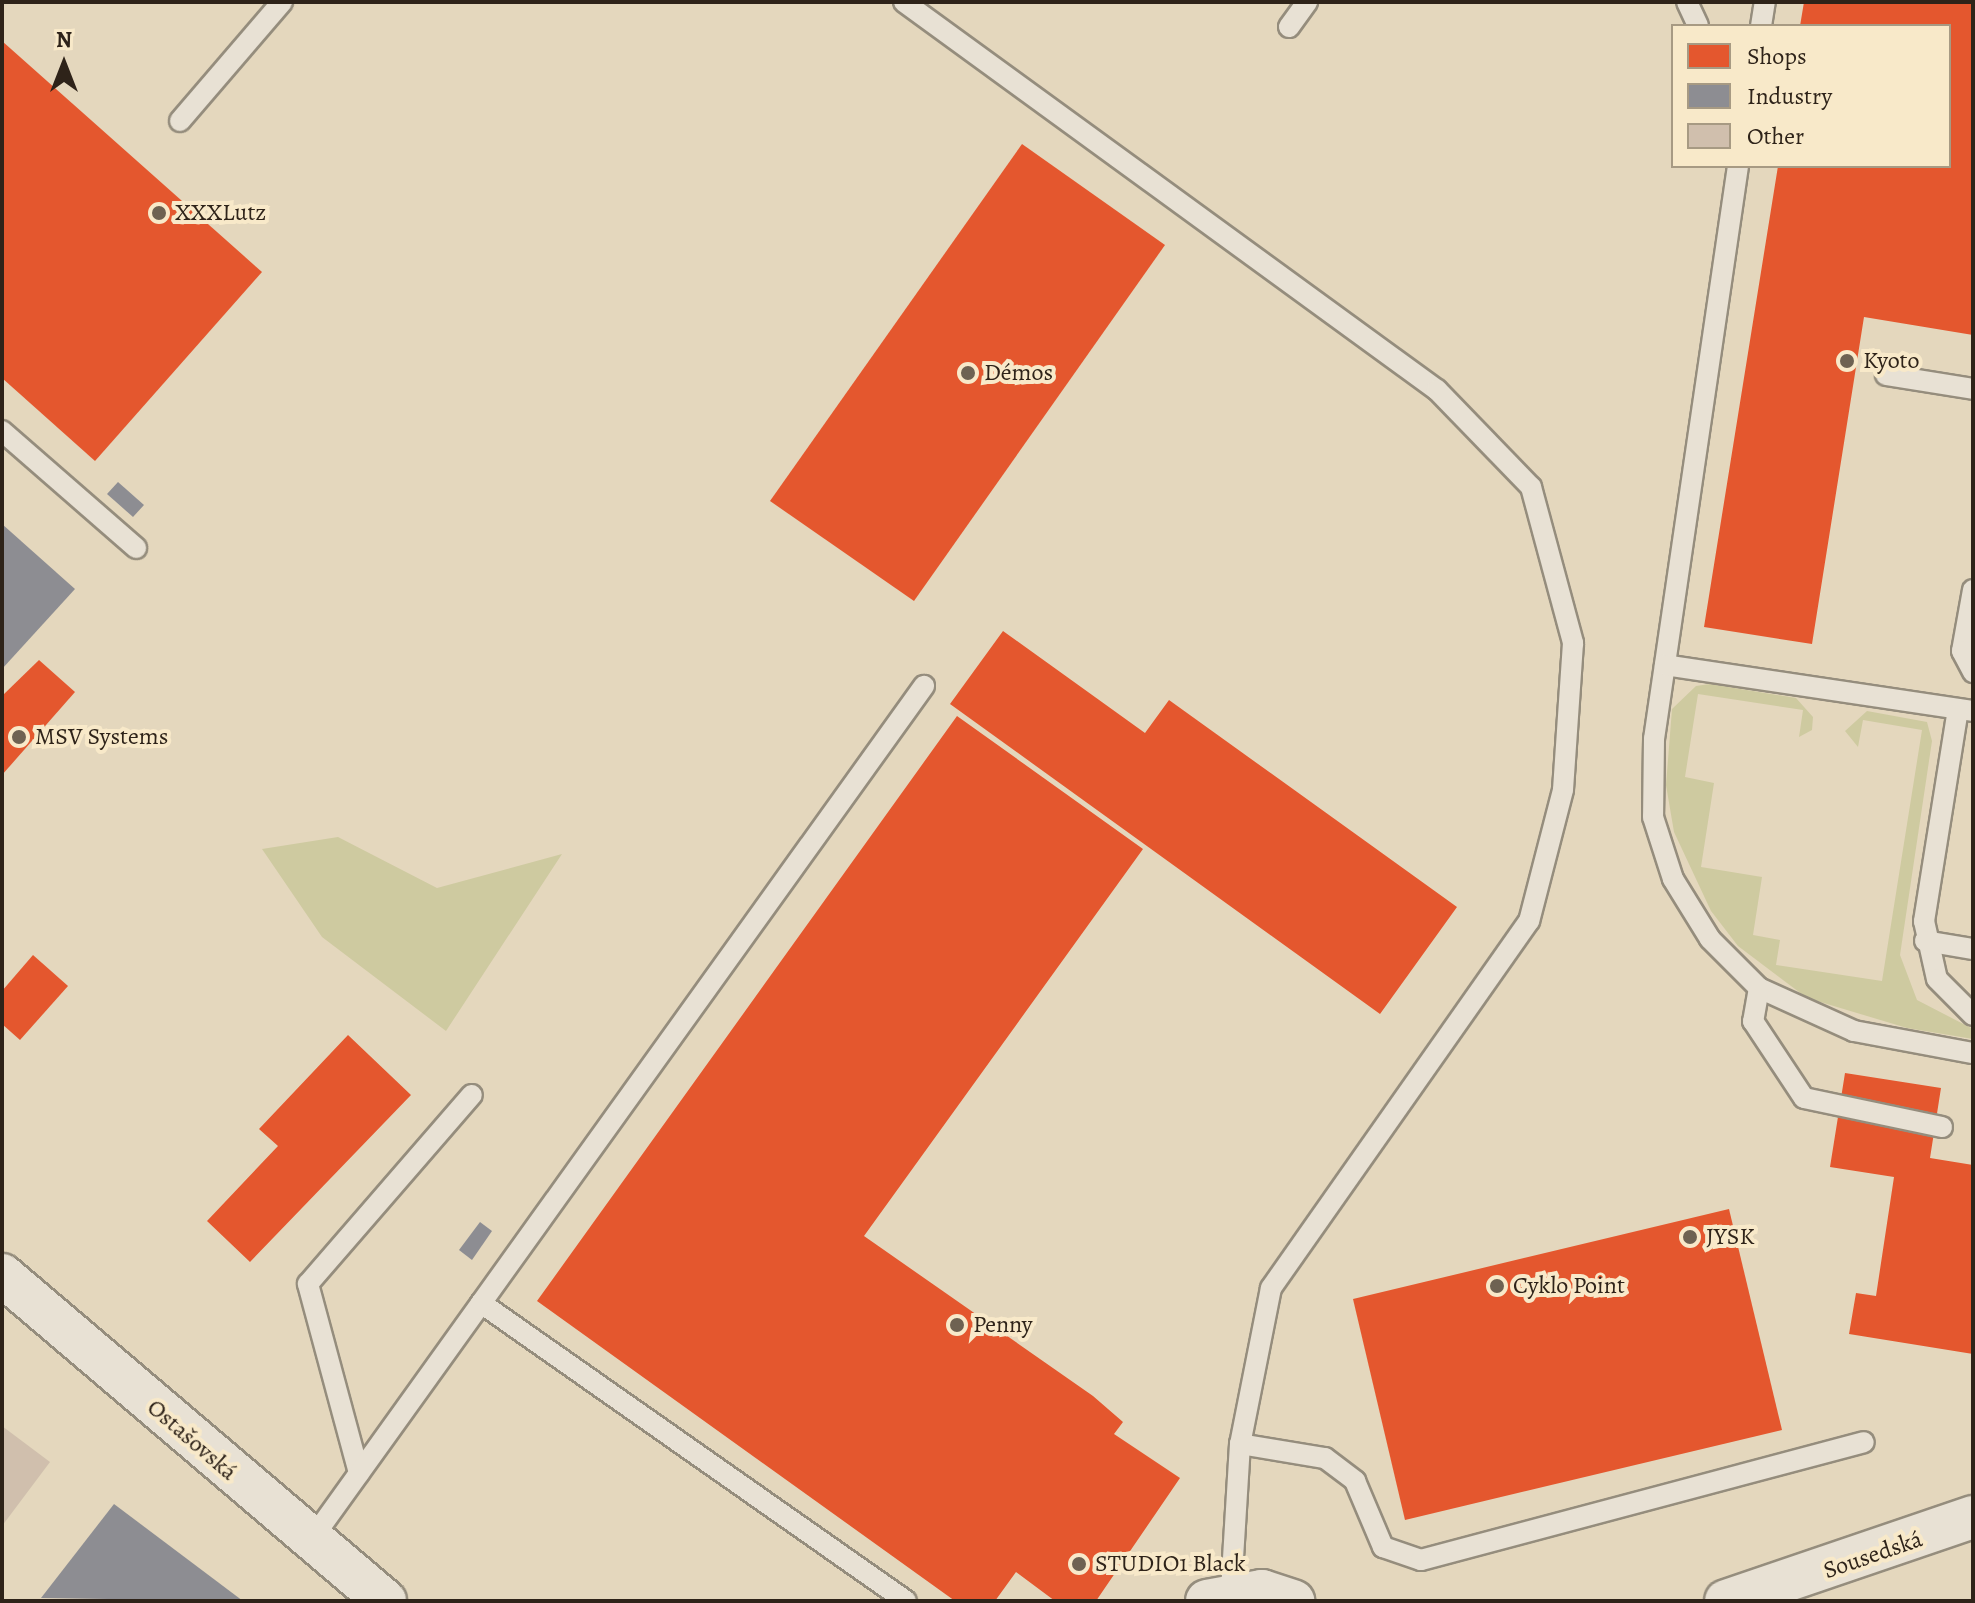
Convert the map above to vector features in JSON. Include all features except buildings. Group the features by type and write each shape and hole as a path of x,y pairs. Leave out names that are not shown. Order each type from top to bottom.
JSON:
{"street":[{"name":"Ostašovská","path":"2,1275 309,1543 385,1601"},
{"name":"Sousedská","path":"1726,1601 1973,1517"},
{"path":"1219,1596 1293,1601"}],"lane":[{"path":"180,121 282,2"},
{"path":"904,2 1437,390 1531,487 1553,552 1573,643 1572,706 1563,790 1529,921 1271,1288 1240,1444 1219,1596"},
{"path":"1289,27 1307,2"},
{"path":"1687,2 1697,24"},
{"path":"1761,24 1765,2"},
{"path":"1738,168 1665,665 1653,817 1673,879 1695,915 1731,966 1759,988 1854,1031 1973,1053"},
{"path":"1886,375 1973,389"},
{"path":"2,431 136,548"},
{"path":"1973,590 1962,651 1973,672"},
{"path":"1665,665 1966,710 1925,941 1937,979 1973,1015"},
{"path":"309,1543 924,686"},
{"path":"1925,941 1973,949"},
{"path":"1759,988 1753,1021 1804,1098 1942,1127"},
{"path":"359,1473 308,1284 472,1095"},
{"path":"481,1303 906,1601"},
{"path":"1240,1444 1325,1458 1355,1481 1383,1547 1421,1560 1864,1442"}],"shaded area":[{"path":"1710,684 1796,698 1813,717 1812,730 1799,737 1803,710 1698,694 1685,777 1714,783 1701,867 1762,877 1753,935 1780,940 1776,965 1882,981 1922,730 1863,720 1858,747 1845,731 1867,711 1927,722 1932,741 1900,955 1917,1000 1973,1029 1973,1039 1907,1028 1807,998 1738,946 1711,911 1674,832 1666,785 1672,709 1696,686"},
{"path":"338,837 437,888 562,854 446,1031 322,937 262,849"}],"place":[{"name":"XXXLutz","path":"159,213"},
{"name":"Kyoto","path":"1847,361"},
{"name":"Démos","path":"968,373"},
{"name":"MSV Systems","path":"19,737"},
{"name":"JYSK","path":"1690,1237"},
{"name":"Cyklo Point","path":"1497,1286"},
{"name":"Penny","path":"957,1325"},
{"name":"STUDIO1 Black","path":"1079,1564"}]}
